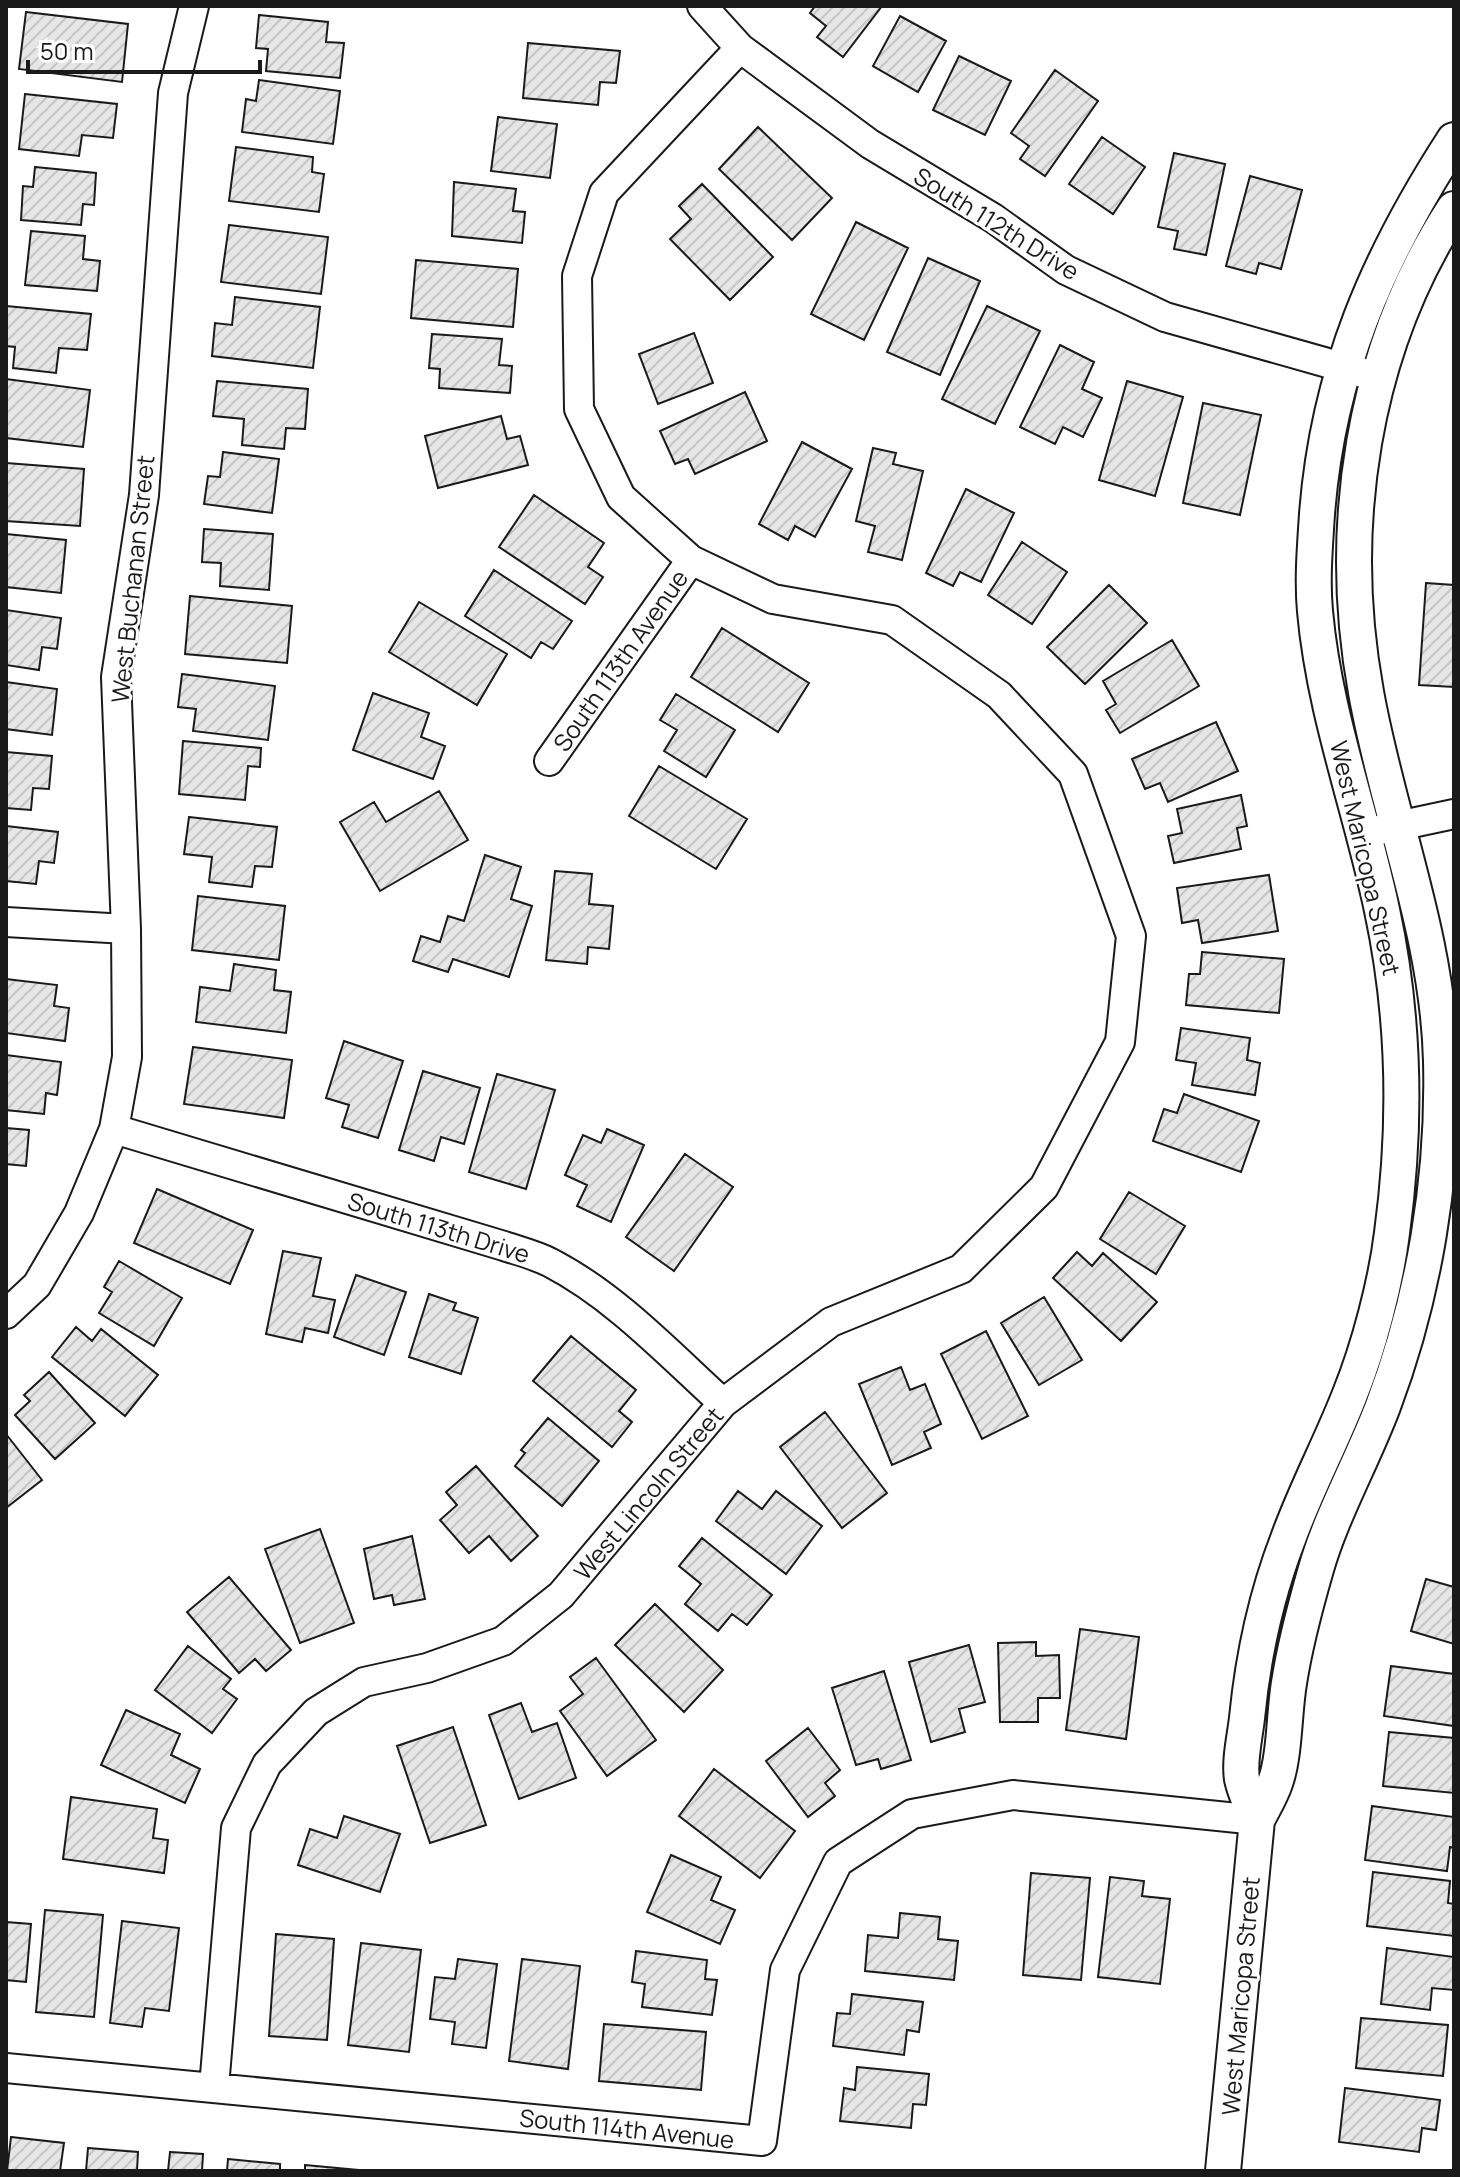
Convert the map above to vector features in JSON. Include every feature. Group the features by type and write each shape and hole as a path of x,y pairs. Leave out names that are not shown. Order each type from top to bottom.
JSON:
{"street":[{"name":"West Buchanan Street","path":"6,1314 37,1285 79,1213 114,1129 127,1057 126,929 116,677 144,495 173,93 194,6"},
{"name":"South 112th Drive","path":"702,6 740,48 870,144 993,218 1066,270 1165,317 1379,378"},
{"name":"West Lincoln Street","path":"214,2087 236,1828 267,1764 316,1712 364,1682 427,1668 503,1641 561,1595 723,1403 831,1322 961,1269 1044,1187 1120,1042 1131,936 1073,774 999,695 892,620 773,599 691,560 621,497 579,409 577,276 604,193 740,48"},
{"name":"West Maricopa Street","path":"1257,1820 1241,1775 1250,1686 1268,1601 1286,1541 1352,1390 1368,1338 1392,1236 1404,1109 1394,970 1382,907 1325,688 1315,611 1314,559 1320,471 1329,418 1343,368 1382,266 1406,218 1454,140"},
{"name":"West Maricopa Street","path":"1223,2171 1257,1820 1276,1780 1295,1649 1318,1562 1383,1405 1419,1292 1429,1230 1440,1113 1439,1014 1424,923 1366,694 1354,592 1353,544 1357,495 1379,378 1416,277 1454,209"},
{"name":"South 113th Avenue","path":"549,761 691,560"},
{"path":"1363,834 1454,814"},
{"path":"6,922 126,929"},
{"name":"South 113th Drive","path":"114,1129 549,1261 587,1285 631,1320 723,1403"},
{"name":"South 114th Avenue","path":"6,2068 762,2141 785,1970 838,1862 912,1814 1013,1795 1257,1820"}],"building":[{"path":"815,6 882,6 843,57 817,37 826,26 810,13"},
{"path":"26,12 128,24 122,82 19,69"},
{"path":"259,15 328,22 326,42 344,43 340,78 266,71 268,49 256,48"},
{"path":"900,16 946,41 918,92 873,66"},
{"path":"528,43 620,51 616,83 600,82 598,105 523,98"},
{"path":"959,56 1011,81 985,135 933,110"},
{"path":"1055,70 1098,101 1045,176 1020,159 1029,146 1011,133"},
{"path":"259,80 340,91 333,144 242,132 246,99 256,101"},
{"path":"25,94 117,104 113,138 82,135 79,156 19,149"},
{"path":"498,117 557,124 550,178 491,171"},
{"path":"758,127 832,198 792,240 719,169"},
{"path":"1102,137 1145,167 1113,214 1069,184"},
{"path":"236,147 313,157 312,172 324,174 319,212 229,201"},
{"path":"1174,153 1225,164 1206,255 1174,249 1178,231 1158,227"},
{"path":"35,167 96,173 94,205 83,204 81,225 21,220 23,186 33,187"},
{"path":"1250,176 1302,190 1281,269 1259,263 1256,274 1226,266"},
{"path":"454,182 516,189 513,211 525,212 522,243 452,236"},
{"path":"702,184 773,257 730,300 670,239 691,219 679,206"},
{"path":"856,222 908,248 864,340 811,314"},
{"path":"229,225 328,237 321,294 221,282"},
{"path":"31,231 85,236 83,259 100,261 97,291 25,285"},
{"path":"928,258 980,281 940,375 887,352"},
{"path":"416,260 518,269 513,327 411,318"},
{"path":"235,297 320,307 313,368 212,356 215,323 232,325"},
{"path":"6,306 91,314 87,350 59,348 56,373 13,368 15,347 6,346"},
{"path":"987,306 1040,331 995,424 942,399"},
{"path":"694,333 713,383 658,404 639,354"},
{"path":"432,334 502,339 499,365 512,366 510,393 439,388 440,369 429,368"},
{"path":"1060,345 1094,362 1082,389 1102,398 1083,437 1063,427 1055,444 1020,427"},
{"path":"6,379 90,390 83,447 6,438"},
{"path":"217,381 308,389 305,429 286,428 284,449 242,445 244,419 213,416"},
{"path":"1127,381 1183,397 1155,496 1099,480"},
{"path":"745,392 767,441 695,474 688,459 675,464 660,431"},
{"path":"1203,403 1261,415 1240,515 1183,503"},
{"path":"501,416 507,439 520,436 528,465 438,488 425,436"},
{"path":"802,442 852,469 815,537 795,526 788,540 759,524"},
{"path":"873,448 896,453 893,464 923,471 902,560 868,552 875,526 856,521"},
{"path":"223,452 279,459 272,513 204,504 208,476 220,477"},
{"path":"6,463 84,469 80,526 6,521"},
{"path":"966,489 1014,513 981,582 960,572 953,586 926,573"},
{"path":"534,495 604,543 588,567 603,577 585,604 499,547"},
{"path":"204,529 273,534 269,590 220,586 221,563 202,562"},
{"path":"6,534 66,540 61,593 6,587"},
{"path":"1022,542 1067,572 1032,624 988,595"},
{"path":"494,570 572,621 553,649 541,642 531,658 465,616"},
{"path":"1426,583 1454,585 1454,687 1419,685"},
{"path":"1109,585 1147,623 1085,684 1047,647"},
{"path":"190,596 292,606 287,663 185,654"},
{"path":"419,602 507,654 477,705 389,652"},
{"path":"6,610 61,618 57,649 42,647 39,670 6,665"},
{"path":"722,628 809,683 778,732 691,677"},
{"path":"1172,640 1199,686 1120,733 1106,710 1116,704 1103,681"},
{"path":"182,674 275,686 268,740 193,731 196,709 178,707"},
{"path":"6,682 57,689 52,735 6,729"},
{"path":"373,693 429,713 421,737 445,746 433,779 353,750"},
{"path":"676,694 735,730 706,777 664,751 677,730 660,720"},
{"path":"1216,722 1238,771 1168,802 1160,783 1145,789 1132,759"},
{"path":"183,741 261,748 260,767 248,766 245,800 179,794"},
{"path":"6,752 52,756 49,789 33,788 31,810 6,808"},
{"path":"659,766 747,819 716,869 629,816"},
{"path":"439,791 468,840 380,891 340,822 374,802 386,822"},
{"path":"1241,795 1247,826 1237,828 1241,849 1174,863 1168,836 1182,833 1177,809"},
{"path":"189,817 277,827 272,867 255,866 252,887 209,882 212,857 184,854"},
{"path":"6,826 58,832 54,863 39,861 36,884 6,881"},
{"path":"485,855 521,867 511,899 532,906 509,977 453,959 448,972 413,961 421,936 440,942 448,916 464,921"},
{"path":"555,871 592,874 589,904 613,906 609,949 588,947 587,964 546,960"},
{"path":"1269,875 1278,931 1202,943 1198,920 1182,923 1177,888"},
{"path":"198,896 285,906 279,960 192,950"},
{"path":"1202,952 1284,959 1279,1013 1186,1005 1189,974 1200,974"},
{"path":"234,964 276,970 274,990 291,992 286,1033 196,1022 200,987 230,991"},
{"path":"6,979 57,985 54,1006 69,1008 65,1041 6,1033"},
{"path":"1181,1028 1250,1038 1247,1060 1260,1063 1255,1095 1192,1085 1196,1063 1176,1060"},
{"path":"344,1041 403,1061 378,1138 342,1127 349,1105 326,1098"},
{"path":"193,1047 292,1060 284,1118 184,1104"},
{"path":"6,1055 61,1062 57,1095 46,1093 44,1114 6,1110"},
{"path":"423,1071 480,1088 464,1144 441,1137 434,1161 399,1150"},
{"path":"497,1074 555,1090 526,1189 469,1172"},
{"path":"1184,1094 1259,1121 1241,1172 1153,1141 1164,1109 1177,1113"},
{"path":"6,1128 29,1130 26,1166 6,1164"},
{"path":"607,1129 644,1145 611,1222 577,1206 587,1185 565,1175 583,1135 601,1143"},
{"path":"685,1154 733,1187 674,1271 626,1237"},
{"path":"157,1189 253,1230 230,1284 134,1243"},
{"path":"1129,1192 1185,1226 1156,1274 1100,1239"},
{"path":"283,1251 321,1258 313,1296 335,1300 328,1333 305,1328 302,1342 266,1334"},
{"path":"1077,1252 1092,1266 1103,1253 1157,1302 1121,1341 1053,1278"},
{"path":"119,1261 182,1298 154,1346 99,1313 112,1292 104,1287"},
{"path":"356,1275 406,1292 384,1355 334,1337"},
{"path":"429,1294 456,1303 453,1310 478,1318 461,1374 409,1357"},
{"path":"1044,1297 1082,1360 1039,1385 1001,1323"},
{"path":"76,1327 92,1341 101,1329 158,1375 125,1416 52,1357"},
{"path":"986,1331 1028,1416 982,1439 941,1354"},
{"path":"571,1336 636,1390 619,1411 632,1422 612,1447 533,1381"},
{"path":"901,1367 910,1390 925,1384 941,1424 924,1432 931,1448 892,1465 859,1384"},
{"path":"49,1372 95,1423 55,1459 15,1415 30,1401 24,1395"},
{"path":"825,1412 887,1493 842,1528 780,1447"},
{"path":"548,1418 599,1461 562,1506 515,1466 525,1453 521,1450"},
{"path":"6,1434 42,1480 6,1508"},
{"path":"476,1466 538,1536 511,1561 489,1536 469,1553 440,1520 457,1505 446,1492"},
{"path":"738,1491 762,1509 776,1491 822,1526 786,1574 716,1521"},
{"path":"320,1529 354,1623 300,1643 265,1549"},
{"path":"412,1536 425,1599 394,1605 392,1595 374,1599 364,1549"},
{"path":"702,1538 772,1595 747,1625 732,1614 718,1631 685,1604 701,1584 679,1566"},
{"path":"229,1577 291,1650 266,1671 255,1659 239,1673 187,1612"},
{"path":"1426,1579 1454,1587 1454,1644 1411,1631"},
{"path":"655,1604 723,1670 684,1712 615,1645"},
{"path":"1080,1629 1139,1637 1126,1739 1066,1730"},
{"path":"1036,1642 1036,1656 1059,1655 1060,1698 1038,1698 1038,1722 1000,1722 998,1643"},
{"path":"969,1645 985,1702 959,1709 965,1732 931,1742 909,1662"},
{"path":"188,1646 231,1679 223,1689 237,1699 212,1733 155,1690"},
{"path":"596,1658 656,1740 607,1776 560,1711 583,1694 570,1677"},
{"path":"1391,1666 1454,1674 1454,1726 1384,1716"},
{"path":"884,1671 911,1760 881,1769 878,1759 856,1765 832,1688"},
{"path":"521,1703 532,1732 557,1723 576,1778 519,1799 489,1715"},
{"path":"126,1710 180,1734 171,1755 200,1769 185,1803 101,1765"},
{"path":"453,1727 486,1825 430,1843 397,1746"},
{"path":"808,1728 840,1770 825,1783 835,1796 808,1817 766,1761"},
{"path":"1389,1732 1454,1738 1454,1793 1383,1786"},
{"path":"714,1769 795,1831 760,1878 679,1816"},
{"path":"71,1797 157,1809 153,1838 168,1840 164,1873 63,1859"},
{"path":"1372,1806 1454,1817 1454,1848 1450,1847 1447,1871 1365,1860"},
{"path":"344,1816 400,1834 380,1892 298,1865 310,1829 337,1838"},
{"path":"671,1855 721,1877 711,1900 735,1910 720,1944 647,1912"},
{"path":"1373,1872 1450,1881 1448,1903 1454,1904 1454,1936 1367,1926"},
{"path":"1031,1873 1090,1878 1081,1980 1023,1975"},
{"path":"1110,1877 1144,1881 1142,1896 1170,1899 1160,1984 1098,1977"},
{"path":"45,1910 103,1915 94,2017 36,2012"},
{"path":"900,1913 940,1917 938,1939 958,1941 954,1980 865,1971 868,1935 898,1938"},
{"path":"122,1921 179,1928 169,2011 145,2008 142,2027 110,2023"},
{"path":"6,1922 31,1924 26,1982 6,1980"},
{"path":"276,1934 334,1939 327,2040 269,2036"},
{"path":"361,1943 421,1950 409,2052 348,2045"},
{"path":"1387,1948 1454,1957 1454,1990 1432,1988 1430,2010 1381,2004"},
{"path":"636,1951 707,1960 705,1979 717,1980 712,2015 642,2007 645,1984 632,1982"},
{"path":"458,1959 497,1964 486,2048 452,2044 455,2022 430,2019 435,1977 455,1979"},
{"path":"522,1959 580,1966 568,2069 509,2061"},
{"path":"852,1994 923,2002 919,2032 907,2030 904,2055 833,2046 837,2013 850,2014"},
{"path":"1361,2018 1448,2025 1443,2076 1356,2068"},
{"path":"604,2024 706,2032 701,2090 599,2081"},
{"path":"857,2067 929,2074 926,2105 913,2104 911,2128 840,2121 844,2088 855,2090"},
{"path":"1345,2088 1440,2100 1436,2130 1422,2128 1419,2152 1339,2142"},
{"path":"11,2137 64,2143 60,2171 7,2171"},
{"path":"88,2148 138,2152 137,2171 86,2171"},
{"path":"170,2152 203,2154 202,2171 168,2171"},
{"path":"228,2159 280,2164 280,2171 227,2171"},
{"path":"305,2165 358,2170 358,2171 305,2171"}]}
